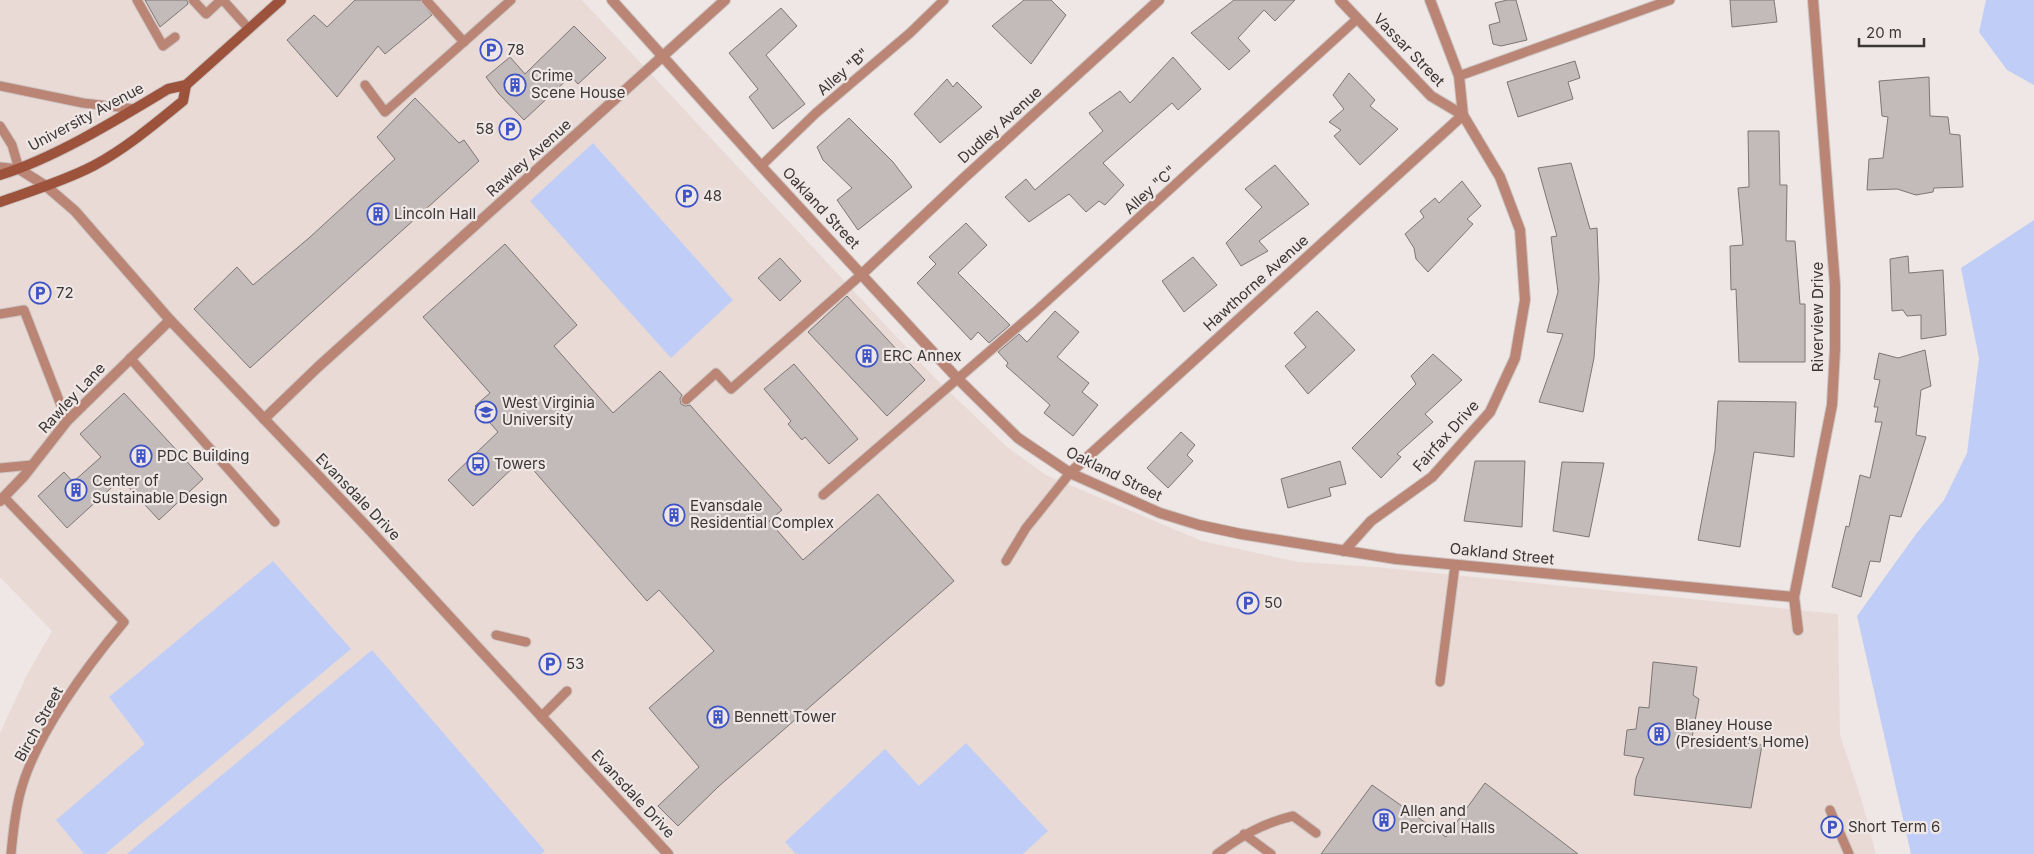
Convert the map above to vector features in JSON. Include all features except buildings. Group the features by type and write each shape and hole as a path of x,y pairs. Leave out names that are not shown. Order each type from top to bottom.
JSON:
{"street":[{"name":"University Avenue","path":"0,175 19,169 135,109 168,89 186,85 281,0"},
{"name":"Oakland Street","path":"612,0 761,166 957,378 1018,438 1070,473 1160,513 1199,525 1344,551 1455,565 1794,597"},
{"name":"Rawley Avenue","path":"264,419 324,361 725,0"},
{"name":"Dudley Avenue","path":"862,274 1159,0"},
{"name":"Vassar Street","path":"1340,0 1430,96 1462,114"},
{"name":"Fairfax Drive","path":"1344,551 1371,521 1432,477 1490,412 1515,358 1525,300 1520,230 1500,177 1462,114 1459,76 1430,0"},
{"name":"Riverview Drive","path":"1798,630 1794,597 1832,405 1835,349 1835,285 1813,0"},
{"name":"University Avenue","path":"0,202 46,186 93,166 150,127 183,101 186,85"},
{"name":"Hawthorne Avenue","path":"1070,473 1462,114"},
{"name":"Evansdale Drive","path":"19,169 46,186 80,217 170,320 367,527 668,854"},
{"name":"Rawley Lane","path":"2,499 67,421 170,320"}],"lane":[{"path":"137,0 162,46 175,37"},
{"path":"192,0 206,14 222,0 249,29"},
{"path":"426,0 464,42"},
{"path":"365,85 385,112 511,0"},
{"name":"Alley \"B\"","path":"761,166 816,113 910,33 944,0"},
{"path":"1459,76 1670,0"},
{"name":"Alley \"C\"","path":"823,495 1035,312 1357,19"},
{"path":"0,86 83,103 135,109"},
{"path":"0,126 12,145 19,169 0,167"},
{"path":"686,400 716,373 731,389 862,274"},
{"path":"0,314 24,310 67,421"},
{"path":"130,358 275,522"},
{"path":"0,468 32,465"},
{"path":"1006,561 1026,528 1070,473"},
{"name":"Birch Street","path":"2,499 124,622 100,651 53,721 35,753 21,789 14,821 11,854"},
{"path":"1440,682 1455,565"},
{"path":"496,635 526,642"},
{"path":"541,717 567,691"},
{"path":"1830,810 1849,854"},
{"path":"1217,854 1244,834 1273,820 1293,816 1316,833"},
{"path":"1244,834 1272,854"}],"shaded area":[{"name":"West Virginia University","path":"0,0 582,0 935,378 1007,447 1046,475 1202,541 1298,562 1376,567 1838,614 1840,735 1861,798 1876,854 0,854 0,733 27,675 52,631 0,577"},
{"path":"1986,0 2034,0 2034,85 2007,70 1979,32"},
{"path":"593,143 733,300 671,358 530,201"},
{"path":"2034,220 2034,854 1911,854 1857,616 1916,534 1944,500 1967,453 1979,358 1961,268"},
{"path":"273,561 351,649 105,854 84,854 56,820 145,744 109,697"},
{"path":"372,650 545,851 541,854 127,854"},
{"path":"966,743 1048,831 1023,854 796,854 785,842 885,749 919,786"}],"place":[{"name":"78","path":"491,50"},
{"name":"Crime Scene House","path":"515,85"},
{"name":"58","path":"510,129"},
{"name":"48","path":"687,196"},
{"name":"Lincoln Hall","path":"378,214"},
{"name":"72","path":"40,293"},
{"name":"ERC Annex","path":"867,356"},
{"name":"West Virginia University","path":"486,412"},
{"name":"PDC Building","path":"141,456"},
{"name":"Towers","path":"478,464"},
{"name":"Center of Sustainable Design","path":"76,490"},
{"name":"Evansdale Residential Complex","path":"674,515"},
{"name":"50","path":"1248,603"},
{"name":"53","path":"550,664"},
{"name":"Bennett Tower","path":"718,717"},
{"name":"Blaney House (President’s Home)","path":"1659,734"},
{"name":"Allen and Percival Halls","path":"1384,820"},
{"name":"Short Term 6","path":"1832,827"}]}
